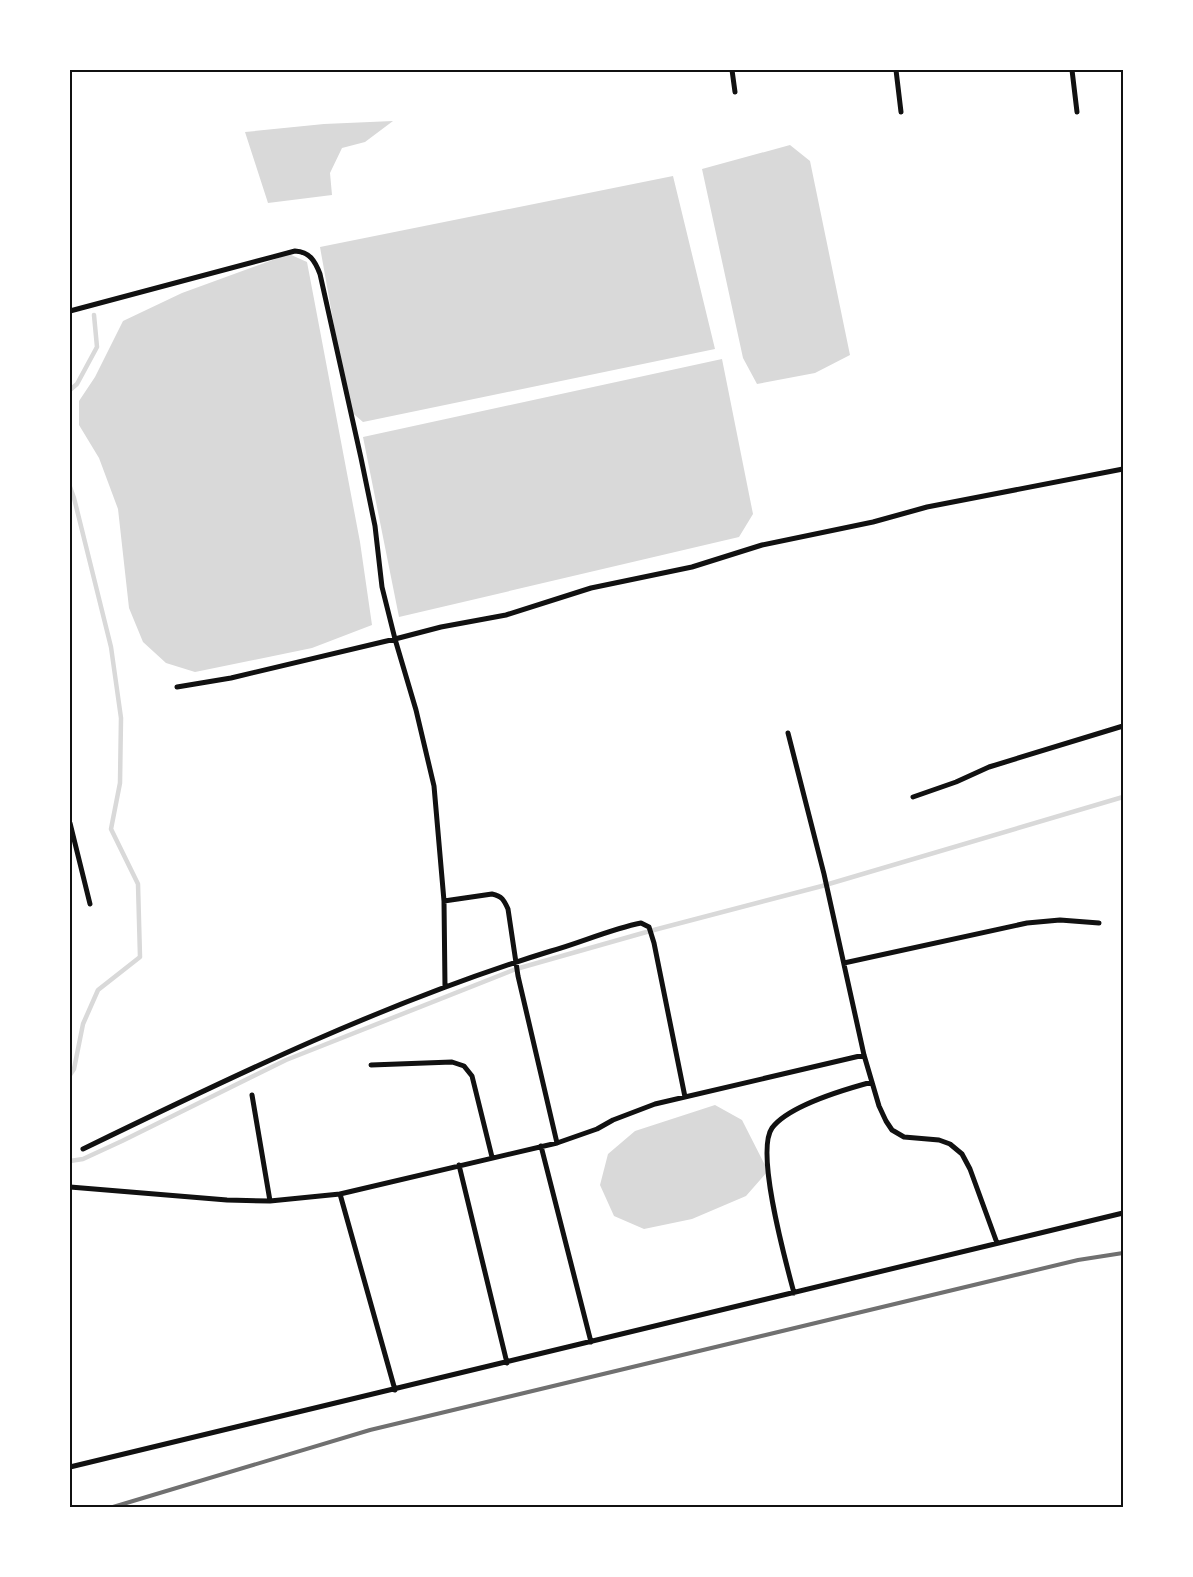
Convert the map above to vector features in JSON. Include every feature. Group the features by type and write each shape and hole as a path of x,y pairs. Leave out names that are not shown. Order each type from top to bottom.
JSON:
{"street":[{"path":"732,70 735,92"},
{"path":"896,70 901,112"},
{"path":"1072,70 1077,112"},
{"path":"70,311 295,251 303,252 312,257 320,274 361,458 375,526 382,587 416,710 434,786 444,901 444,987"},
{"path":"177,687 231,678 441,627 506,615 590,588 692,567 762,545 873,522 927,507 1123,469"},
{"path":"914,797 956,782 989,767 1123,726"},
{"path":"788,734 824,874 864,1055 879,1106 892,1130 904,1137 939,1140 950,1144 962,1154 970,1169 997,1243"},
{"path":"70,823 90,904"},
{"path":"444,901 492,894 500,896 505,902 508,909 518,976 557,1143"},
{"path":"844,963 1027,923 1060,920 1099,923"},
{"path":"83,1149 205,1089 386,1010 444,987 644,923 649,928 652,936 685,1097"},
{"path":"70,1186 227,1200 270,1201 340,1194 557,1143 597,1129 633,1112 685,1097 864,1055"},
{"path":"371,1065 452,1062 464,1066 472,1076 492,1158"},
{"path":"794,1294 774,1215 766,1147 772,1128 786,1116 805,1105 848,1088 872,1082"},
{"path":"252,1095 270,1201"},
{"path":"541,1146 591,1342"},
{"path":"460,1165 507,1363"},
{"path":"340,1194 395,1390"},
{"path":"70,1467 794,1294 1123,1213"}],"shaded area":[{"path":"393,121 365,142 342,148 330,173 332,195 268,203 245,132 324,124"},
{"path":"790,145 810,161 850,355 815,373 757,384 743,358 702,169"},
{"path":"673,176 715,349 363,422 349,410 320,247"},
{"path":"289,254 307,262 360,542 372,625 312,648 195,672 166,663 143,642 129,608 118,509 99,458 79,425 79,401 95,377 123,321 182,293"},
{"path":"722,359 753,514 739,537 399,617 363,437"},
{"path":"715,1105 742,1120 768,1171 746,1196 692,1219 644,1229 614,1216 600,1185 608,1154 635,1131"}],"waterway":[{"path":"70,390 77,384 97,347 94,315"},
{"path":"70,487 111,647 121,718 120,783 111,829 138,884 140,957 98,990 83,1024 74,1069 70,1075"},
{"path":"70,1161 83,1159 122,1141 286,1060 516,969 650,931 822,886 1123,797"}],"railway":[{"path":"113,1507 370,1430 1078,1260 1123,1253"}]}
